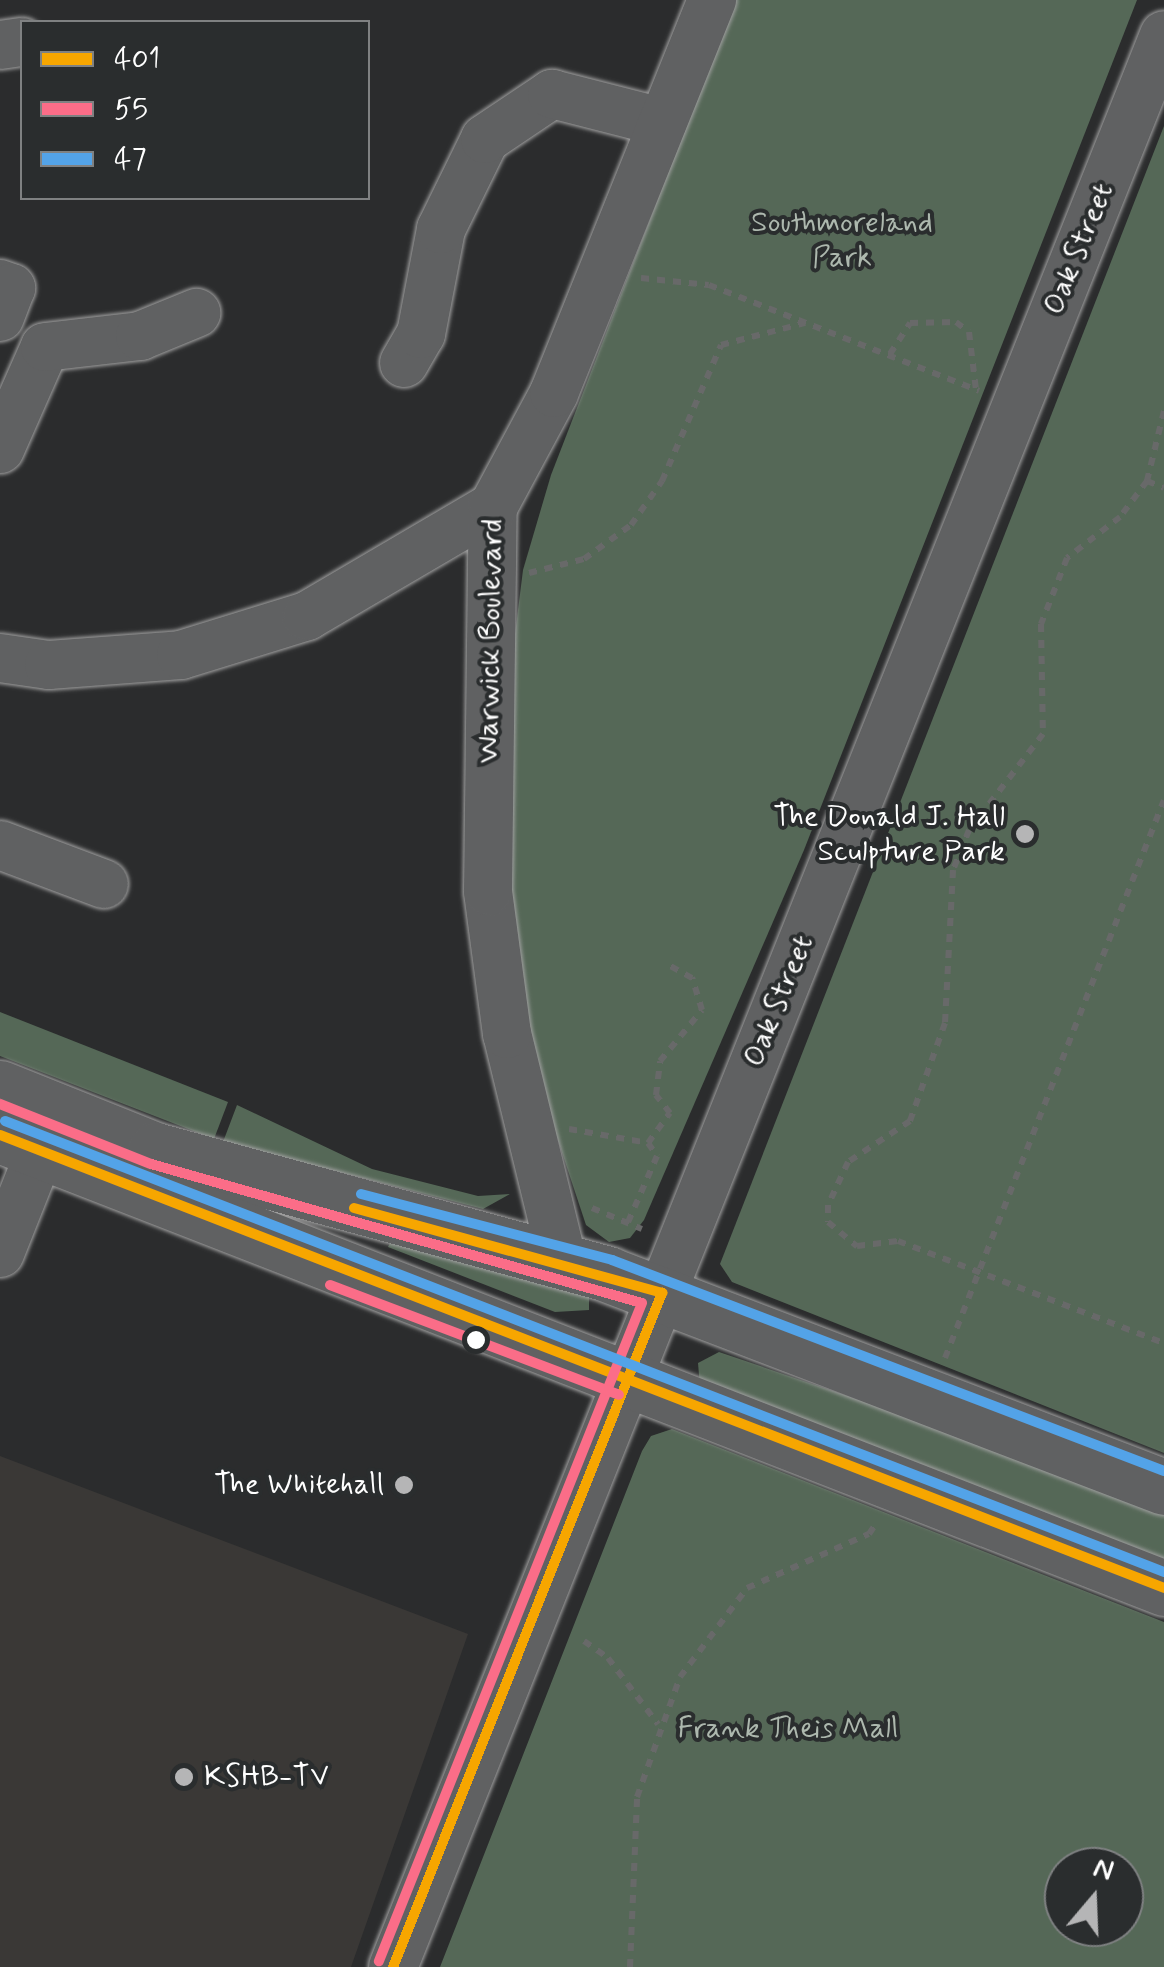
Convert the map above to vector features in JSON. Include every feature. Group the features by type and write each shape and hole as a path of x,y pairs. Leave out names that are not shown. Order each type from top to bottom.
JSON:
{"main road":[{"path":"0,1088 32,1132 624,1381 1164,1588"},
{"path":"32,1132 255,1180 562,1259 662,1293 1164,1487"}],"street":[{"name":"Warwick Boulevard","path":"562,1259 532,1137 488,891 493,507 606,271 712,0"},
{"name":"Oak Street","path":"392,1967 1164,35"},
{"path":"404,363 421,334 440,229 485,139 552,94 662,122"},
{"path":"0,284 11,288 0,317"},
{"path":"0,449 45,348 140,336 196,313"},
{"path":"0,658 49,665 181,655 306,616 493,507"},
{"path":"0,844 104,884"},
{"path":"0,1253 32,1132"}],"path":[{"path":"606,271 709,286 976,390 969,332 956,322 910,323 890,354"},
{"path":"491,573 549,573 631,525 662,481 722,345 805,323"},
{"path":"1164,411 1147,481 1120,518 1067,558 1041,624 1043,734 970,830 954,870 946,1023 910,1122 848,1162 830,1191 828,1222 841,1238 857,1246 898,1241 1164,1343"},
{"path":"1147,481 1164,488"},
{"path":"950,1344 1164,800"},
{"path":"648,1144 670,1114 656,1095 660,1061 702,1010 692,978 670,966"},
{"path":"532,1137 576,1128 648,1144 657,1156 628,1222"},
{"path":"581,1204 642,1229"},
{"path":"630,1967 629,1852 658,1724 710,1626 747,1588 876,1523"},
{"path":"584,1641 608,1658 658,1724"}],"shaded area":[{"path":"0,1456 468,1634 351,1967 0,1967"}],"green space":[{"name":"Southmoreland Park","path":"735,0 1137,0 804,850 644,1220 630,1238 609,1242 586,1225 538,1080 513,942 508,690 523,570 551,475"},
{"name":"The Donald J. Hall Sculpture Park","path":"1164,126 1164,1453 732,1282 720,1264"},
{"path":"0,1012 228,1102 214,1139 0,1056"},
{"path":"237,1105 372,1169 478,1196 510,1194 483,1209 223,1142"},
{"path":"392,1239 589,1295 589,1310 555,1312 388,1247"},
{"path":"719,1352 1164,1504 1164,1568 700,1387 698,1363"},
{"name":"Frank Theis Mall","path":"672,1429 1164,1622 1164,1967 440,1967 651,1436"}],"transit line":[{"name":"55","path":"0,1104 151,1164 642,1303 379,1961"},
{"name":"47","path":"5,1121 1164,1572"},
{"name":"401","path":"0,1135 1164,1588"},
{"name":"47","path":"361,1194 612,1260 1164,1471"},
{"name":"401","path":"354,1208 662,1293"},
{"name":"55","path":"330,1285 619,1395"},
{"name":"401","path":"393,1967 662,1293"}],"place":[{"name":"The Donald J. Hall Sculpture Park","path":"1025,834"},
{"name":"The Whitehall","path":"404,1485"},
{"name":"KSHB-TV","path":"184,1777"}]}
